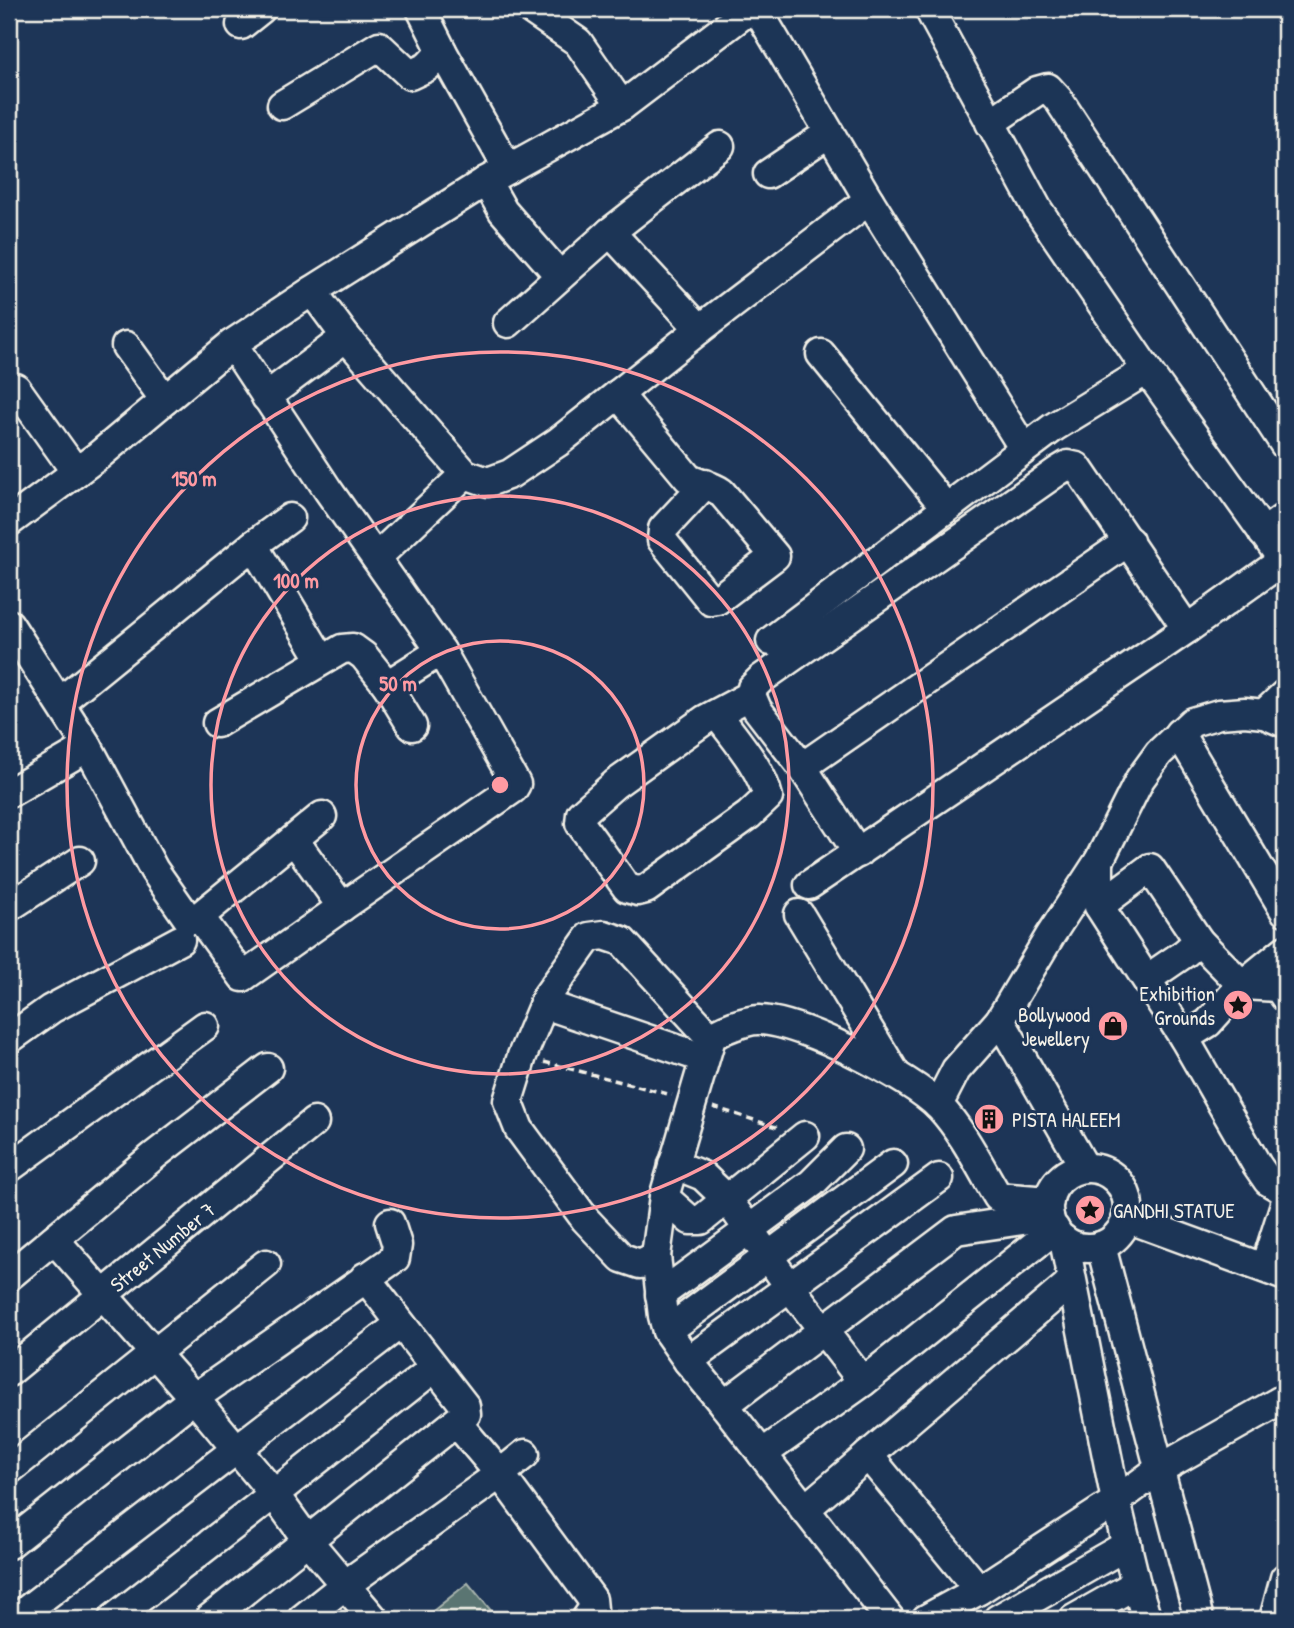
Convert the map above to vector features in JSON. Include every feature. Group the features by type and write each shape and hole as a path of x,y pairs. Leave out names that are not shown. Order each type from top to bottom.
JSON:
{"street":[{"path":"421,9 497,175 503,211 560,276"},
{"path":"530,9 578,42 622,106"},
{"path":"9,522 76,472 232,344 497,175 622,106 750,9"},
{"path":"757,9 869,200 1024,449"},
{"path":"809,886 1284,560 1274,525 1147,370 1038,210 929,9"},
{"path":"282,105 379,46 410,75 427,67 442,51"},
{"path":"990,123 1037,92 1048,88 1058,99 1285,445"},
{"path":"768,174 830,133"},
{"path":"508,323 610,232 720,146"},
{"path":"312,291 346,337 465,474 488,482 510,474 558,442 869,200"},
{"path":"610,232 700,329"},
{"path":"266,397 346,337"},
{"path":"199,916 243,977 513,789 516,784 441,650 232,344"},
{"path":"126,346 165,400"},
{"path":"821,354 946,508"},
{"path":"771,641 1054,426 1147,370"},
{"path":"16,388 76,472"},
{"path":"618,394 688,478 705,484"},
{"path":"858,853 802,767 757,709 751,695 752,688 761,679 1068,465 1077,467 1187,629"},
{"path":"376,558 465,474"},
{"path":"60,702 290,518"},
{"path":"802,767 1129,541"},
{"path":"253,545 322,660"},
{"path":"9,624 88,747 154,870 189,920 193,921 295,841 322,816"},
{"path":"217,723 322,660 342,649 353,648 364,656 387,685 412,726"},
{"path":"387,685 441,650"},
{"path":"938,1105 956,1070 1000,1020 1050,936 1099,862 1140,779 1159,752 1192,722 1219,714 1275,719 1285,694"},
{"path":"717,714 756,769 768,797 749,815 646,888 638,891 627,888 580,823 581,814 615,784 717,714 751,695"},
{"path":"1179,733 1285,911"},
{"path":"9,793 88,747"},
{"path":"295,841 342,907"},
{"path":"9,907 80,861"},
{"path":"1099,862 1099,906 1184,1038 1257,1165 1268,1181 1285,1191"},
{"path":"1099,906 1150,868 1199,941 1242,985 1278,987 1285,997"},
{"path":"799,914 895,1073"},
{"path":"656,1256 640,1264 622,1258 584,1219 519,1129 508,1101 522,1056 544,1004 589,937 604,935 622,942 707,1048"},
{"path":"9,1039 51,1009 180,940"},
{"path":"1147,979 1199,941"},
{"path":"1184,1038 1208,1023 1242,985 1285,950"},
{"path":"544,1004 707,1048"},
{"path":"890,1619 667,1331 656,1256 664,1197 691,1100 707,1048 716,1033 757,1019 793,1026 895,1073 938,1105 956,1127 998,1197 1054,1221 1075,1246 1101,1246 1113,1240 1122,1230 1128,1205 1119,1182 1098,1169 1072,1171 1053,1188 1054,1221 1071,1282 1116,1501 1147,1619"},
{"path":"1000,1020 1086,1168"},
{"path":"9,1168 205,1026"},
{"path":"9,1276 155,1155 268,1068"},
{"name":"Street Number 7","path":"9,1372 314,1122"},
{"path":"664,1197 690,1220 701,1220 805,1136"},
{"path":"660,1295 812,1182 846,1149"},
{"path":"673,1164 703,1176 727,1199 863,1382"},
{"path":"667,1331 893,1164"},
{"path":"688,1361 939,1178"},
{"path":"1127,1218 1275,1271 1285,1203"},
{"path":"724,1405 956,1230 1054,1221"},
{"path":"762,1454 863,1382 990,1279 1054,1221"},
{"path":"9,1544 194,1398 395,1258 397,1245 390,1223"},
{"path":"54,1239 194,1398 374,1619"},
{"path":"1101,1246 1199,1619"},
{"path":"9,1471 266,1264"},
{"path":"209,1619 466,1414 467,1410 365,1277"},
{"path":"804,1510 1071,1282"},
{"path":"15,1619 400,1324"},
{"path":"114,1619 434,1368"},
{"path":"926,1619 982,1588 1116,1501 1158,1470 1285,1398"},
{"path":"457,1423 500,1474 592,1599 593,1609 586,1619"},
{"path":"302,1619 525,1454"},
{"path":"868,1455 1005,1618 1127,1545"},
{"path":"1274,1619 1285,1578"},
{"path":"1074,1619 1136,1584"}],"path":[{"path":"522,1056 691,1100 805,1136"}],"green space":[{"path":"468,1583 498,1619 423,1619"}],"place":[{"name":"Exhibition Grounds","path":"1238,1005"},
{"name":"Bollywood Jewellery","path":"1113,1026"},
{"name":"PISTA HALEEM","path":"989,1119"},
{"name":"GANDHI STATUE","path":"1090,1210"}]}
